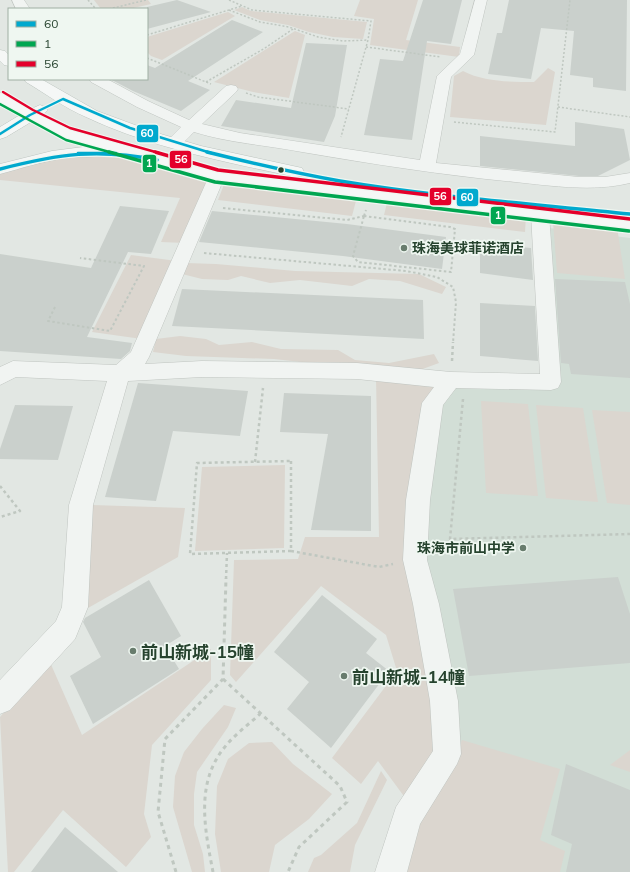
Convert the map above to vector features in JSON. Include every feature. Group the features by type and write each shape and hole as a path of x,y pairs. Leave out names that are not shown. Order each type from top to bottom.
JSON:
{"main road":[{"path":"0,54 8,61"},
{"path":"33,80 100,117 173,143 230,158 349,183 630,214"},
{"path":"0,97 30,115 68,134 217,176 630,225"},
{"path":"0,134 30,115 63,98"},
{"path":"0,168 100,117"},
{"path":"0,168 45,156 72,152 100,151 136,154"}],"lane":[{"path":"427,167 444,76 467,55 481,0"},
{"path":"98,80 128,97 192,126 220,133 336,153 469,173 576,182 618,181 630,178"},
{"path":"173,143 231,89"},
{"path":"0,700 66,630 75,607 81,505 120,373 139,357 217,176"},
{"path":"0,377 14,369 120,373 202,369 265,369 357,371 451,380 551,382 540,214"},
{"path":"391,872 407,818 447,754 444,701 426,604 415,560 418,500 433,403 451,380"}],"path":[{"path":"88,0 95,8"},
{"path":"113,8 146,0"},
{"path":"228,0 252,10 371,21 368,40 336,153"},
{"path":"436,120 555,132 570,0"},
{"path":"148,35 242,6"},
{"path":"229,10 260,22 294,29 318,37 343,41 368,40"},
{"path":"206,82 265,48 294,29"},
{"path":"366,47 462,60"},
{"path":"558,107 630,117"},
{"path":"204,206 347,220 364,216 450,227 455,229 451,272 358,262 353,256 364,216 370,194"},
{"path":"185,251 406,271 437,276 452,287 456,302 451,380 464,401 450,539 630,534"},
{"path":"55,308 48,321 110,331 144,266 80,258"},
{"path":"255,462 265,369"},
{"path":"291,551 290,461 197,463 190,554 291,551 379,567 415,560"},
{"path":"0,486 20,511 0,517"},
{"path":"176,872 158,812 165,739 223,680 227,553"},
{"path":"223,680 340,786 347,802 300,847 288,872"},
{"path":"213,872 207,843 204,796 212,767 223,748 260,714"}],"shaded area":[{"path":"94,0 148,0 151,4 133,8 100,8"},
{"path":"360,0 418,0 406,40 460,47 459,57 370,45 374,19 354,16"},
{"path":"242,7 251,11 367,22 363,39 333,37 309,32 288,25 260,20 234,10"},
{"path":"228,12 235,16 162,60 151,56 148,53 148,37"},
{"path":"295,31 305,35 289,98 253,92 214,82"},
{"path":"548,68 555,72 546,125 450,117 454,76 463,71 471,75 489,79 534,82"},
{"path":"100,153 134,156 213,179 185,243 161,242 180,198 0,180 0,172 47,158"},
{"path":"225,182 357,197 352,216 218,200"},
{"path":"388,199 526,215 525,232 384,215"},
{"path":"553,222 617,227 625,279 557,273"},
{"name":"珠海市前山中学","path":"541,227 630,238 630,872 391,872 407,818 426,604 426,445 451,380 551,382"},
{"path":"131,255 177,261 142,339 92,332"},
{"path":"186,263 295,271 419,274 446,287 442,294 400,281 369,279 352,286 300,280 270,283 241,276 228,280 202,279 182,274"},
{"path":"180,336 206,339 219,345 252,342 281,349 338,350 355,360 389,363 434,354 439,363 409,374 274,359 186,356 153,352 156,339"},
{"path":"376,377 435,383 420,441 434,704 435,750 406,799 378,761 361,784 332,758 397,671 386,635 321,586 236,682 230,675 234,560 298,559 305,537 379,537"},
{"path":"481,401 528,404 538,496 486,493"},
{"path":"536,405 583,408 598,502 546,498"},
{"path":"592,410 630,412 630,505 607,503"},
{"path":"285,465 284,548 195,551 202,467"},
{"path":"92,505 185,508 178,557 88,608"},
{"path":"211,649 211,680 152,745 144,814 151,837 126,867 63,810 14,872 8,872 0,717 49,660 82,735"},
{"path":"224,705 236,708 228,727 197,772 194,794 194,825 203,854 205,872 192,872 173,807 175,776 184,752"},
{"path":"462,740 560,769 540,840 565,851 560,872 402,872 416,824"},
{"path":"272,742 293,764 332,794 309,819 275,845 269,872 221,872 215,834 217,786 228,759 249,743"},
{"path":"630,750 630,772 610,765"},
{"path":"381,771 387,780 355,845 350,872 308,872 314,858 321,855 357,823"}],"building":[{"path":"177,0 211,12 148,29 147,7"},
{"path":"423,0 462,0 451,44 427,41 412,140 364,135 380,59 403,61"},
{"path":"509,0 627,0 626,91 593,87 593,78 570,75 574,31 541,28 531,79 488,74 497,33 502,33"},
{"path":"232,20 263,32 188,81 210,90 181,111 133,91 112,80 148,80 148,65 155,68"},
{"path":"306,43 347,45 335,116 324,142 221,126 236,100 291,108"},
{"path":"575,122 624,129 630,160 598,176 579,176 480,166 480,136 575,146"},
{"path":"120,206 169,211 151,254 128,252 87,337 132,343 130,351 121,359 0,351 0,254 91,268"},
{"path":"212,211 347,224 446,237 442,269 343,256 199,242"},
{"path":"480,243 531,248 533,280 480,273"},
{"path":"555,279 625,282 630,304 630,378 571,374 569,364 561,363"},
{"path":"182,289 423,300 424,339 172,326"},
{"path":"480,303 535,306 538,361 480,356"},
{"path":"138,383 248,391 240,436 173,431 156,501 105,497"},
{"path":"284,393 371,396 371,531 311,530 328,434 280,432"},
{"path":"15,405 73,406 58,460 0,459 0,449"},
{"path":"618,577 630,614 630,663 469,676 453,589"},
{"name":"前山新城-15幢","path":"149,580 181,636 165,646 179,669 93,724 70,676 101,657 83,622 85,618"},
{"name":"前山新城-14幢","path":"322,595 377,639 366,653 389,671 331,748 287,709 309,682 274,652"},
{"path":"566,764 630,790 630,872 566,872 572,844 551,835"},
{"path":"65,827 118,872 31,872"}],"transit line":[{"name":"56","path":"3,92 33,110 70,128 218,170 630,219"},
{"name":"60","path":"0,134 30,115 63,99 130,128 199,150 269,168 341,181 413,191 630,214"},
{"name":"1","path":"0,104 66,140 215,182 629,231"},
{"name":"60","path":"0,169 21,163 78,153 115,153 157,160"}],"place":[{"name":"珠海美球菲诺酒店","path":"404,248"},
{"name":"珠海市前山中学","path":"523,548"},
{"name":"前山新城-15幢","path":"133,651"},
{"name":"前山新城-14幢","path":"344,676"}]}
